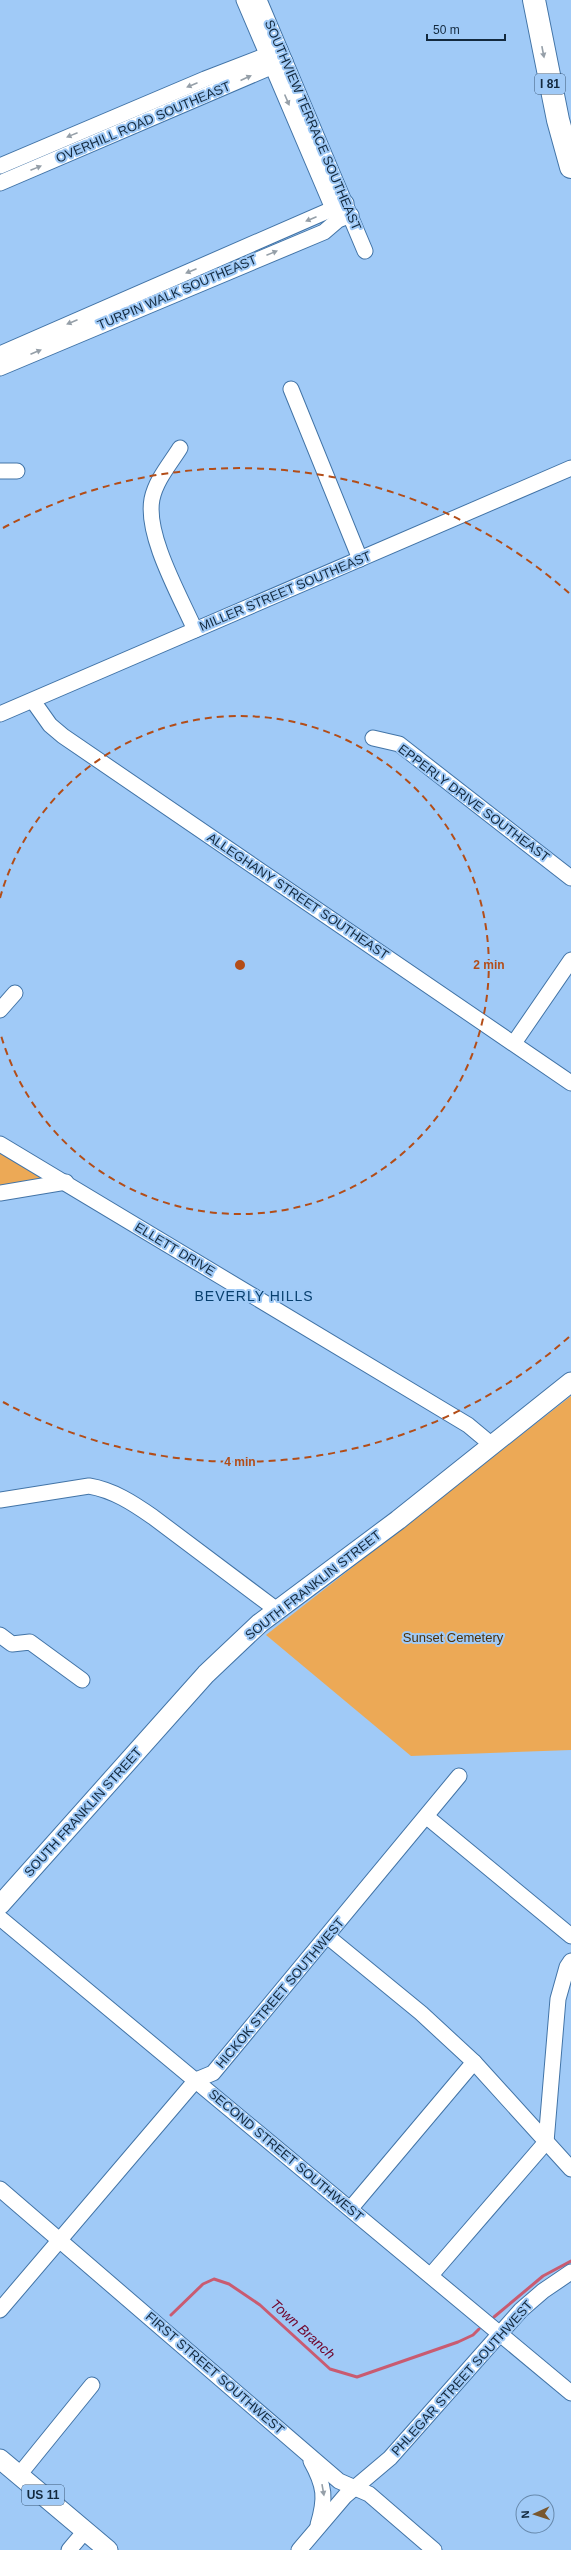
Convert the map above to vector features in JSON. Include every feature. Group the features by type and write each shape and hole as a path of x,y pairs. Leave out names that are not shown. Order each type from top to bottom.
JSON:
{"highway":[{"name":"I 81","path":"534,0 558,120 571,167"}],"main road":[{"name":"SOUTH FRANKLIN STREET","path":"0,1906 206,1674 276,1610 398,1520 571,1382"},
{"name":"US 11","path":"0,2459 108,2550"}],"street":[{"name":"SOUTHVIEW TERRACE SOUTHEAST","path":"244,0 276,58 342,212 365,251"},
{"name":"SOUTHVIEW TERRACE SOUTHEAST","path":"259,0 276,58"},
{"name":"OVERHILL ROAD SOUTHEAST","path":"0,166 205,79 276,58"},
{"name":"OVERHILL ROAD SOUTHEAST","path":"0,183 276,58"},
{"name":"TURPIN WALK SOUTHEAST","path":"0,354 342,212"},
{"name":"TURPIN WALK SOUTHEAST","path":"0,368 324,232 342,212"},
{"path":"291,389 360,559"},
{"path":"180,448 159,481 152,498 151,517 157,542 195,630"},
{"name":"MILLER STREET SOUTHEAST","path":"0,714 571,468"},
{"path":"0,471 17,471"},
{"name":"ALLEGHANY STREET SOUTHEAST","path":"33,701 50,725 63,736 571,1083"},
{"name":"EPPERLY DRIVE SOUTHEAST","path":"373,738 399,744 571,878"},
{"path":"514,1043 571,960"},
{"path":"0,1010 15,993"},
{"name":"ELLETT DRIVE","path":"0,1144 66,1182 468,1425 492,1445"},
{"path":"0,1193 66,1182"},
{"path":"0,1500 89,1486 101,1488 132,1503 150,1515 276,1610"},
{"path":"0,1635 12,1644 30,1642 82,1680"},
{"name":"HICKOK STREET SOUTHWEST","path":"0,2310 196,2080 213,2074 427,1817 459,1776"},
{"path":"427,1817 571,1936"},
{"name":"SECOND STREET SOUTHWEST","path":"0,1918 351,2208 498,2334 571,2393"},
{"path":"327,1936 421,2013 474,2062 571,2169"},
{"path":"431,2275 546,2142 558,1999 567,1967 571,1961"},
{"path":"351,2208 474,2062"},
{"name":"FIRST STREET SOUTHWEST","path":"0,2189 60,2239 339,2481 369,2494 434,2550"},
{"name":"PHLEGAR STREET SOUTHWEST","path":"299,2550 345,2496 390,2458 498,2334 543,2291 571,2272"},
{"path":"19,2475 92,2385"},
{"path":"308,2455 318,2474 325,2498 317,2528"},
{"path":"69,2550 85,2531"}],"green space":[{"path":"0,1149 42,1177 0,1188"},
{"name":"Sunset Cemetery","path":"571,1396 571,1750 411,1756 266,1635"}],"waterway":[{"name":"Town Branch","path":"494,2317 543,2276 571,2261"},
{"name":"Town Branch","path":"171,2315 203,2284 214,2279 229,2284 260,2305 330,2369 357,2377 458,2342 473,2335 479,2329"}],"district":[{"name":"BEVERLY HILLS","path":"254,1296"}]}
